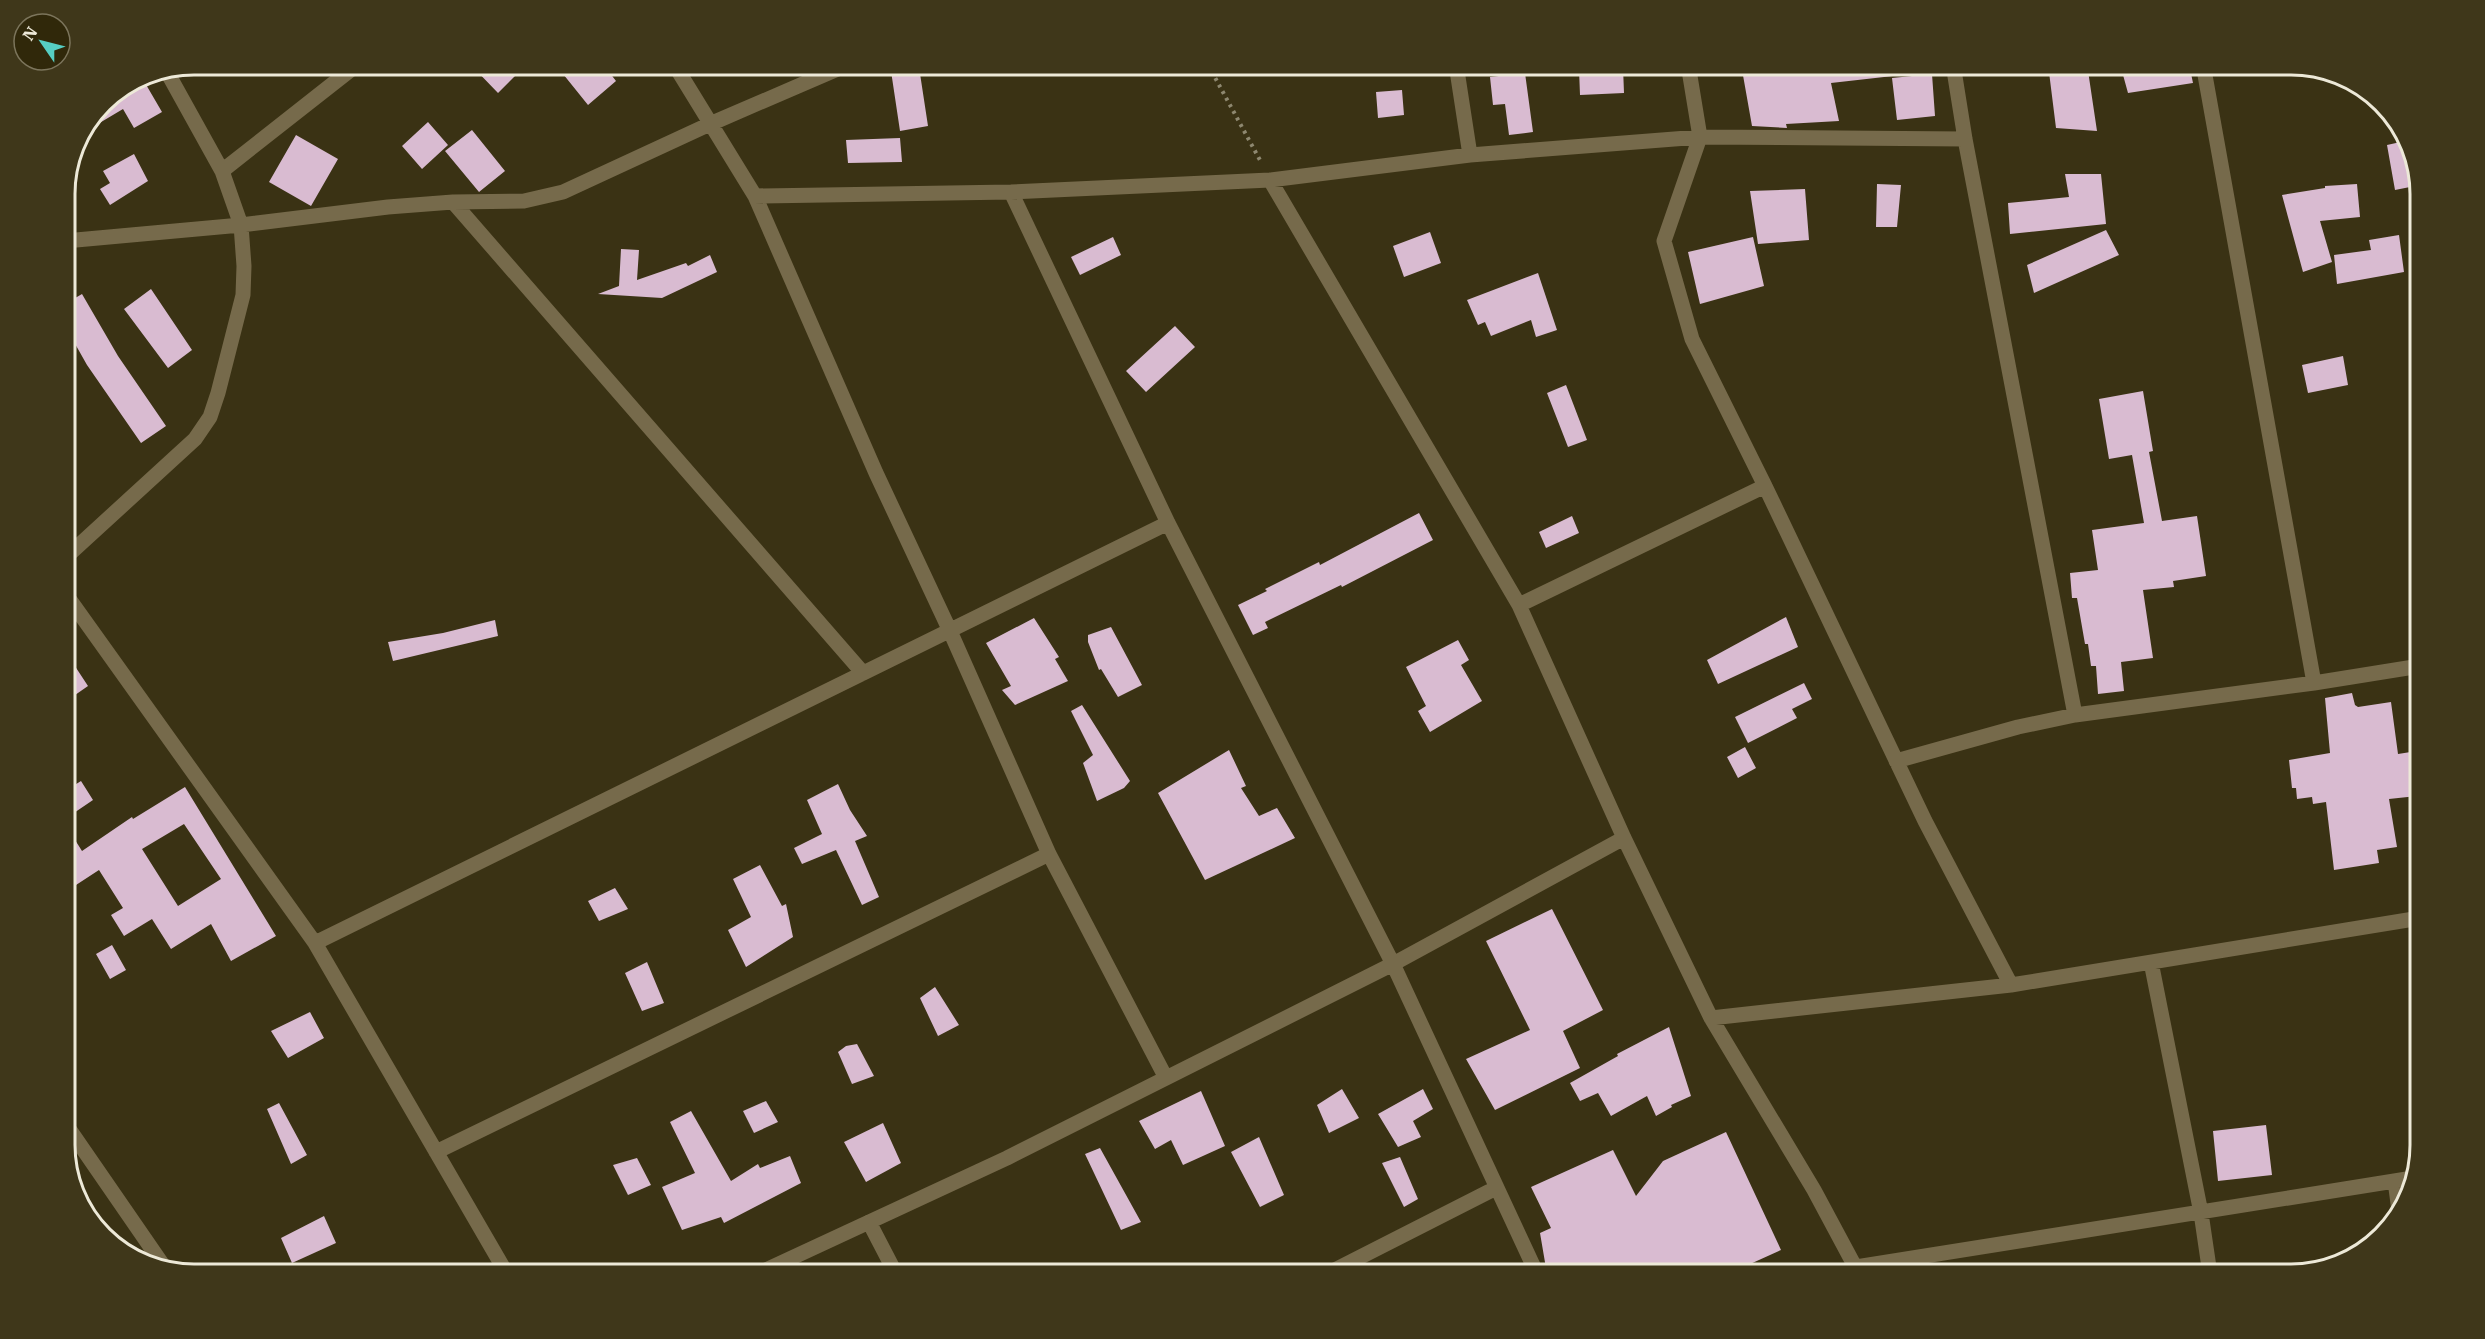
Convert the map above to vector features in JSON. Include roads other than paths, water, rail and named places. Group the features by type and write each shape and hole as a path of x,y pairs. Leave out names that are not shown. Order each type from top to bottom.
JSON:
{"street":[{"path":"222,171 344,75"},
{"path":"681,75 754,196 876,473 950,631 1049,854 1166,1078"},
{"path":"75,240 453,202 524,201 563,192 710,124 824,75"},
{"path":"1458,75 1470,155"},
{"path":"1690,75 1700,137 1664,241 1692,339 1925,821 2011,986"},
{"path":"1955,75 2075,715"},
{"path":"2205,75 2314,683"},
{"path":"75,549 195,439 210,417 243,295 244,266 241,225 222,171 170,77"},
{"path":"754,196 1011,192 1270,180 1470,155 1700,137 1965,139"},
{"path":"1270,180 1519,604 1624,838 1711,1018 1814,1190 1853,1264"},
{"path":"1011,192 1168,523 1393,964 1532,1264"},
{"path":"453,202 863,673"},
{"path":"1519,604 1765,486"},
{"path":"315,943 1168,523"},
{"path":"75,607 315,943 501,1264"},
{"path":"1896,761 2018,727 2075,715 2410,668"},
{"path":"780,1264 1007,1158 1393,964 1624,838"},
{"path":"436,1152 1049,854"},
{"path":"1711,1018 2011,986 2410,920"},
{"path":"2151,962 2202,1213 2209,1264"},
{"path":"75,1138 159,1259"},
{"path":"1899,1264 2405,1179"},
{"path":"2395,1181 2397,1199"},
{"path":"1348,1264 1496,1188"},
{"path":"869,1222 891,1264"}]}
